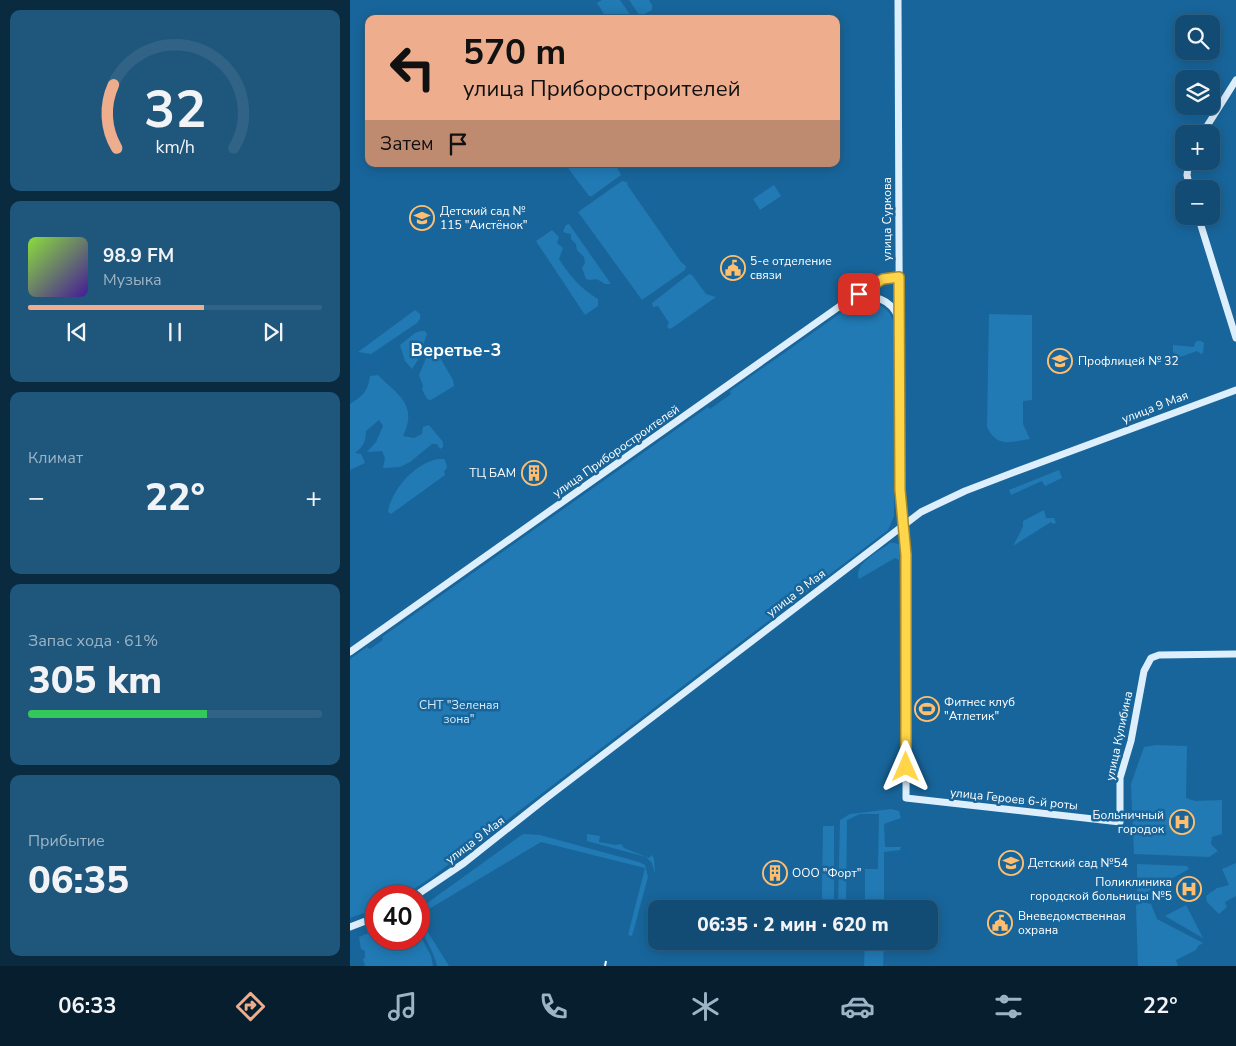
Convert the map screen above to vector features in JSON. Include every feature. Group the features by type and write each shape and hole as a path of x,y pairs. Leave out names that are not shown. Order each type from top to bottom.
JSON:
{"main road":[{"name":"улица Суркова","path":"898,0 900,490 906,555 906,798"},
{"path":"1208,125 1236,80"},
{"path":"1201,225 1236,338"},
{"name":"улица Приборостроителей","path":"350,652 847,301 883,279 899,277"},
{"path":"847,301 861,296 882,299 895,311 899,322"},
{"name":"улица 9 Мая","path":"430,886 464,863 921,512 965,492 1183,408 1236,390"},
{"name":"улица Кулибина","path":"1120,822 1120,778 1131,741 1144,671 1151,658 1164,655 1236,654"},
{"name":"улица Героев 6-й роты","path":"906,798 1120,822"},
{"path":"350,927 365,921"}],"green space":[{"path":"602,0 620,0 630,15 604,15 597,3"},
{"path":"629,0 649,0 652,10 639,15"},
{"path":"565,167 617,167 621,175 592,196 589,196 568,168"},
{"path":"622,181 627,182 681,262 686,266 685,270 642,300 578,212"},
{"path":"774,185 781,196 760,210 753,199"},
{"path":"569,224 611,284 605,284 596,279 586,279 582,268 585,263 584,257 577,250 576,244 571,239 571,234 563,231 566,225"},
{"path":"552,230 559,237 557,243 563,248 559,259 563,265 581,286 598,299 598,306 585,315 536,241"},
{"path":"689,274 692,275 706,294 716,297 669,329 667,326 669,323 658,306 653,307 652,303"},
{"name":"СНТ \"Зеленая зона\"","path":"868,303 877,304 888,311 894,324 894,516 888,530 432,877 420,885 365,885 365,913 350,918 350,659 367,647 370,649 383,640 382,637 708,407 710,409 731,394 730,391 848,308"},
{"path":"415,310 420,314 420,319 417,323 371,354 358,352"},
{"path":"989,314 1032,315 1032,400 1023,401 1023,424 1030,439 1010,442 1000,441 991,434 987,427"},
{"path":"425,331 427,334 418,360 412,369 405,361 400,345 415,333"},
{"path":"1197,341 1204,343 1203,353 1201,354 1197,351 1180,357 1173,352 1173,345 1194,347"},
{"path":"432,344 453,380 454,386 431,400 427,399 422,389 423,386 419,375"},
{"path":"378,375 398,394 407,408 407,425 403,436 414,438 422,434 423,427 429,425 443,442 443,447 440,449 437,444 432,444 410,462 400,467 383,468 385,458 382,451 367,452 376,442 383,426 379,420 366,431 364,444 355,453 361,454 365,463 350,470 350,404 364,393 370,376"},
{"path":"444,459 446,463 445,475 391,514 388,512 394,495 406,478 429,461"},
{"path":"1059,470 1062,478 1045,486 1042,481 1011,495 1009,490"},
{"path":"1044,510 1046,518 1054,518 1056,523 1053,524 1051,522 1013,546 1023,527 1023,521"},
{"path":"890,543 899,545 904,552 903,717 900,717 899,560 895,558 859,579 858,573 868,558"},
{"path":"1156,745 1187,746 1186,798 1195,801 1222,800 1222,834 1212,837 1211,844 1218,851 1209,857 1134,854 1131,784 1144,747"},
{"path":"891,809 899,811 901,818 884,824 885,847 901,847 900,850 884,852 884,900 865,900 865,869 878,869 879,814 860,814 847,820 846,900 838,900 840,820 850,814"},
{"path":"823,826 834,826 834,898 833,900 822,900"},
{"path":"524,834 540,835 645,865 648,877 632,936 628,935 645,868 541,842 430,908 430,901"},
{"path":"587,834 600,836 599,842 615,845 621,844 624,848 649,858 652,855 655,874 652,863 646,857 587,841"},
{"path":"1236,863 1236,896 1225,902 1227,907 1219,914 1207,902 1206,896 1217,888 1229,885 1222,869"},
{"path":"1137,864 1187,866 1189,869 1137,898"},
{"path":"1142,902 1151,904 1157,919 1203,943 1196,950 1176,960 1178,966 1138,966 1136,905"},
{"path":"1186,905 1203,938 1165,916"},
{"path":"365,935 365,950 428,950 433,966 365,966 363,959 365,958 365,951 361,949 359,937"},
{"path":"430,936 449,966 437,966 430,947"},
{"path":"865,950 884,950 883,966 864,966"}],"railway":[{"path":"605,966 606,961"}],"place":[{"name":"Детский сад № 115 \"Аистёнок\"","path":"422,218"},
{"name":"5-е отделение связи","path":"733,268"},
{"name":"Профлицей № 32","path":"1060,361"},
{"name":"ТЦ БАМ","path":"534,473"},
{"name":"Фитнес клуб \"Атлетик\"","path":"927,709"},
{"name":"Больничный городок","path":"1182,822"},
{"name":"Детский сад №54","path":"1011,863"},
{"name":"ООО \"Форт\"","path":"775,873"},
{"name":"Поликлиника городской больницы №5","path":"1189,889"},
{"name":"Вневедомственная охрана","path":"1000,923"}],"district":[{"name":"Веретье-3","path":"456,350"}],"route":[{"path":"859,294 883,279 899,277 900,500 906,544 906,767"}]}
